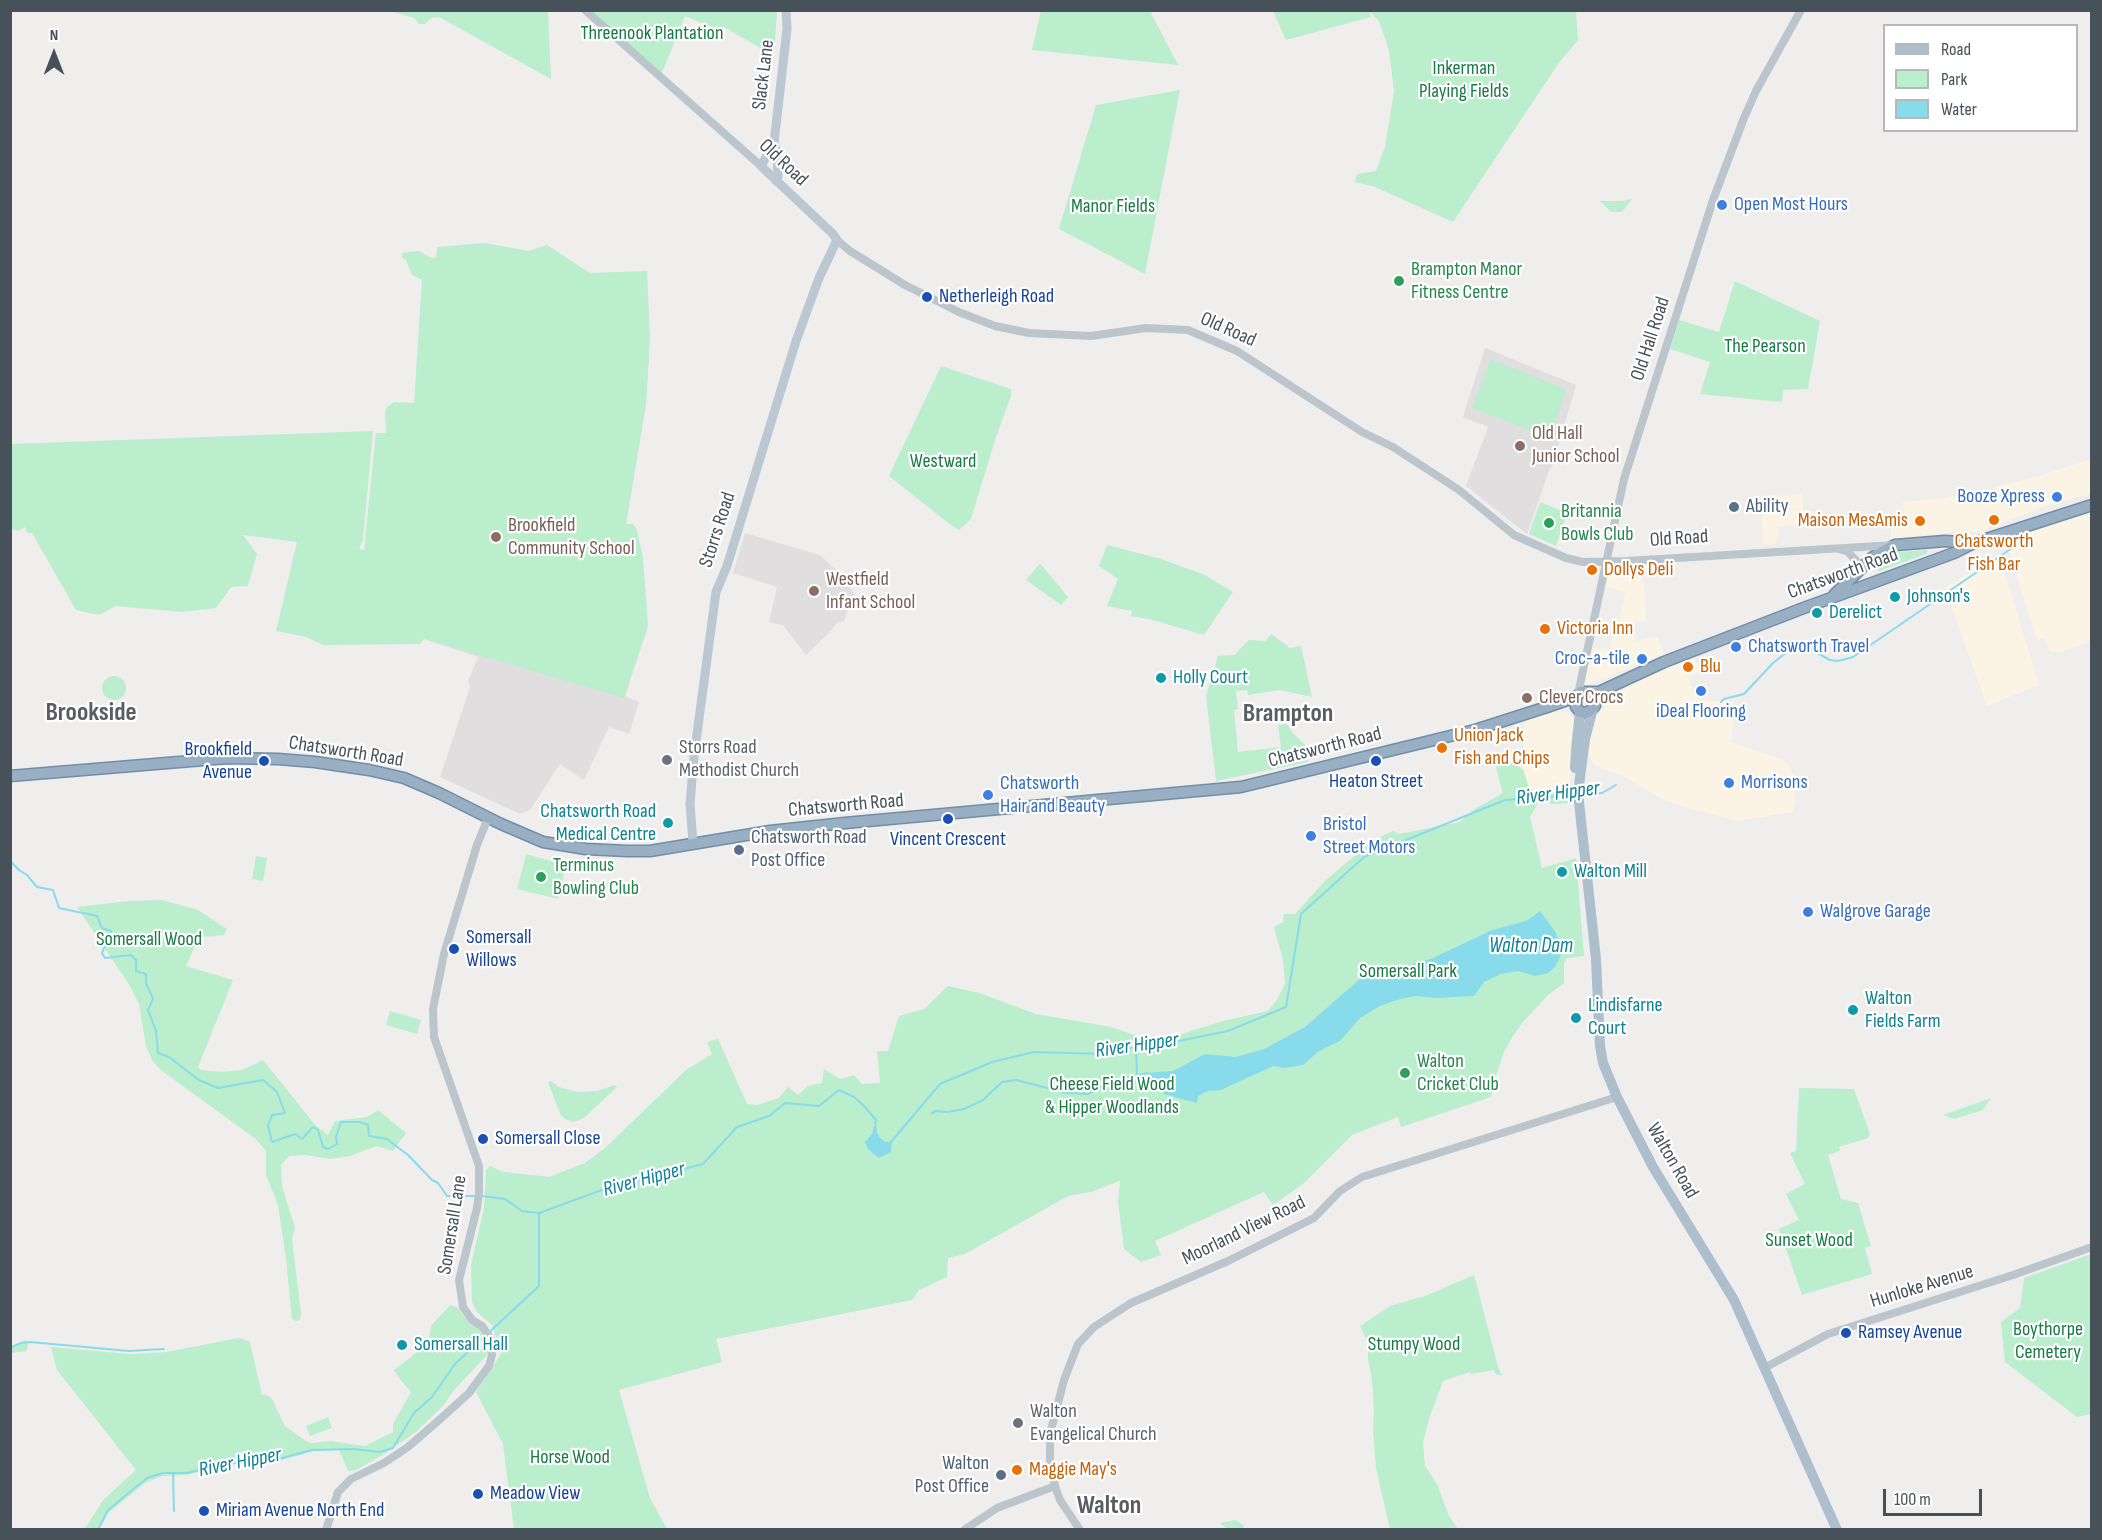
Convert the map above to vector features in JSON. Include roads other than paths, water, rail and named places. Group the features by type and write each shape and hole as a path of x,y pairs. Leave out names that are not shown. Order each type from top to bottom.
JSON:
{"highway":[{"name":"Chatsworth Road","path":"1590,693 1611,688 1664,662 1954,553 1974,543 2091,505"},
{"path":"1930,542 1936,550 1933,560"},
{"path":"1830,598 1873,557 1895,545 1930,542 1974,543"},
{"path":"1862,567 1870,577 1881,580"},
{"name":"Chatsworth Road","path":"1594,707 1605,698 1611,688"},
{"path":"1584,692 1590,693 1594,698 1594,707 1586,712 1577,702 1584,692"},
{"name":"Chatsworth Road","path":"10,776 220,759 278,759 369,770 404,778 543,842 586,849 650,851 770,831 1241,787 1475,730 1547,707 1577,702"}],"main road":[{"name":"Slack Lane","path":"761,166 774,142 786,41 786,10"},
{"name":"Slack Lane","path":"774,142 777,153 778,176 776,181"},
{"name":"Old Road","path":"761,166 837,240"},
{"name":"Storrs Road","path":"693,843 690,804 694,756 716,592 727,566 796,341 819,278 837,240"},
{"name":"Walton Road","path":"1577,702 1575,767 1579,780"},
{"name":"Walton Road","path":"1594,707 1585,738 1578,793 1596,959 1600,1046 1603,1063 1617,1098 1653,1167 1734,1300 1766,1367 1834,1528"}],"street":[{"name":"Old Road","path":"585,10 761,166"},
{"name":"Old Hall Road","path":"1577,702 1624,479 1716,190 1756,91 1802,10"},
{"name":"Old Road","path":"837,240 850,251 905,285 961,313 995,326 1029,333 1082,336 1146,328 1188,330 1237,351 1362,432 1394,447 1459,490 1517,537 1566,558 1583,562 1606,562 1895,545"},
{"path":"1838,549 1847,551 1862,567"},
{"name":"Somersall Lane","path":"326,1530 338,1492 351,1479 408,1447 469,1393 489,1366 493,1351 491,1339 463,1307 459,1280 477,1208 478,1158 434,1037 433,1009 444,954 477,845 488,818"},
{"name":"Moorland View Road","path":"1080,1530 1060,1500 1055,1486 1050,1460 1050,1434 1070,1363 1082,1338 1094,1327 1131,1303 1228,1261 1314,1218 1340,1191 1362,1178 1617,1098"},
{"name":"Hunloke Avenue","path":"1766,1367 1828,1334 2013,1275 2091,1247"},
{"path":"964,1530 997,1508 1055,1486"}],"water":[{"name":"Walton Dam","path":"1540,911 1556,933 1562,953 1555,967 1548,973 1535,976 1518,971 1501,974 1484,982 1474,996 1436,998 1415,996 1380,1006 1360,1018 1340,1041 1319,1051 1303,1065 1285,1068 1273,1066 1221,1090 1208,1091 1198,1096 1197,1103 1164,1094 1147,1073 1173,1071 1205,1054 1236,1057 1264,1049 1305,1027 1361,978 1431,959 1490,931 1528,920"},
{"path":"876,1120 877,1133 880,1138 885,1142 892,1141 891,1152 879,1158 868,1149 865,1142 872,1134"}],"waterway":[{"name":"River Hipper","path":"1721,702 1724,699 1744,694 1773,663 1791,649 1801,647 1810,649 1830,660 1838,661 1853,657 2028,537"},
{"name":"River Hipper","path":"1582,795 1602,793 1616,785"},
{"name":"River Hipper","path":"891,1142 940,1084 992,1062 1034,1052 1105,1054 1164,1044 1228,1031 1286,1007 1301,914 1364,857 1505,800 1573,795"},
{"path":"10,861 37,887 53,890 59,908 97,916 102,928 111,931 102,953 105,958 131,955 136,960 136,971 146,974 146,983 153,999 148,1010 156,1031 158,1053 169,1057 199,1080 218,1088 263,1080 277,1092 285,1113 272,1115 268,1126 272,1142 295,1134 302,1139 313,1127 318,1130 323,1147 328,1149 337,1144 336,1137 341,1122 360,1122 368,1125 369,1136 387,1139 408,1155 432,1180 438,1183 447,1196 476,1196"},
{"path":"1136,1047 1137,1074"},
{"path":"932,1113 964,1109 983,1100 1002,1082 1016,1080 1067,1093 1088,1094 1110,1082 1147,1073"},
{"name":"River Hipper","path":"98,1530 108,1510 147,1478 163,1473 187,1473 225,1464 282,1458 312,1450 353,1449 380,1452 393,1448 414,1413 432,1397 455,1364 539,1286 539,1213 610,1187 703,1164 737,1127 769,1116 785,1103 819,1106 839,1090 854,1097 864,1106 876,1120 875,1123"},
{"path":"482,1196 505,1199 522,1211 538,1213"},
{"path":"10,1348 30,1342 129,1351 164,1349"},
{"path":"173,1473 174,1511"}],"place":[{"name":"Open Most Hours","path":"1722,205"},
{"name":"Brampton Manor Fitness Centre","path":"1399,281"},
{"name":"Netherleigh Road","path":"927,297"},
{"name":"Old Hall Junior School","path":"1520,446"},
{"name":"Booze Xpress","path":"2057,497"},
{"name":"Ability","path":"1734,507"},
{"name":"Chatsworth Fish Bar","path":"1994,520"},
{"name":"Maison MesAmis","path":"1920,521"},
{"name":"Britannia Bowls Club","path":"1549,523"},
{"name":"Brookfield Community School","path":"496,537"},
{"name":"Dollys Deli","path":"1592,570"},
{"name":"Westfield Infant School","path":"814,591"},
{"name":"Johnson's","path":"1895,597"},
{"name":"Derelict","path":"1817,613"},
{"name":"Victoria Inn","path":"1545,629"},
{"name":"Chatsworth Travel","path":"1736,647"},
{"name":"Croc-a-tile","path":"1642,659"},
{"name":"Blu","path":"1688,667"},
{"name":"Holly Court","path":"1161,678"},
{"name":"iDeal Flooring","path":"1701,691"},
{"name":"Clever Crocs","path":"1527,698"},
{"name":"Union Jack Fish and Chips","path":"1442,748"},
{"name":"Storrs Road Methodist Church","path":"667,760"},
{"name":"Brookfield Avenue","path":"264,761"},
{"name":"Heaton Street","path":"1376,761"},
{"name":"Morrisons","path":"1729,783"},
{"name":"Chatsworth Hair and Beauty","path":"988,795"},
{"name":"Vincent Crescent","path":"948,819"},
{"name":"Chatsworth Road Medical Centre","path":"668,823"},
{"name":"Bristol Street Motors","path":"1311,836"},
{"name":"Chatsworth Road Post Office","path":"739,850"},
{"name":"Walton Mill","path":"1562,872"},
{"name":"Terminus Bowling Club","path":"541,877"},
{"name":"Walgrove Garage","path":"1808,912"},
{"name":"Somersall Willows","path":"454,949"},
{"name":"Walton Fields Farm","path":"1853,1010"},
{"name":"Lindisfarne Court","path":"1576,1018"},
{"name":"Walton Cricket Club","path":"1405,1073"},
{"name":"Somersall Close","path":"483,1139"},
{"name":"Ramsey Avenue","path":"1846,1333"},
{"name":"Somersall Hall","path":"402,1345"},
{"name":"Walton Evangelical Church","path":"1018,1423"},
{"name":"Maggie May's","path":"1017,1470"},
{"name":"Walton Post Office","path":"1001,1475"},
{"name":"Meadow View","path":"478,1494"},
{"name":"Miriam Avenue North End","path":"204,1511"}],"district":[{"name":"Brookside","path":"91,713"},
{"name":"Brampton","path":"1288,714"},
{"name":"Walton","path":"1109,1506"}],"park label":[{"name":"Threenook Plantation","path":"652,34"},
{"name":"Inkerman Playing Fields","path":"1464,80"},
{"name":"Manor Fields","path":"1113,207"},
{"name":"The Pearson","path":"1765,347"},
{"name":"Westward","path":"943,462"},
{"name":"Somersall Wood","path":"149,940"},
{"name":"Somersall Park","path":"1408,972"},
{"name":"Cheese Field Wood & Hipper Woodlands","path":"1112,1096"},
{"name":"Sunset Wood","path":"1809,1241"},
{"name":"Boythorpe Cemetery","path":"2048,1342"},
{"name":"Stumpy Wood","path":"1414,1345"},
{"name":"Horse Wood","path":"570,1458"}]}
